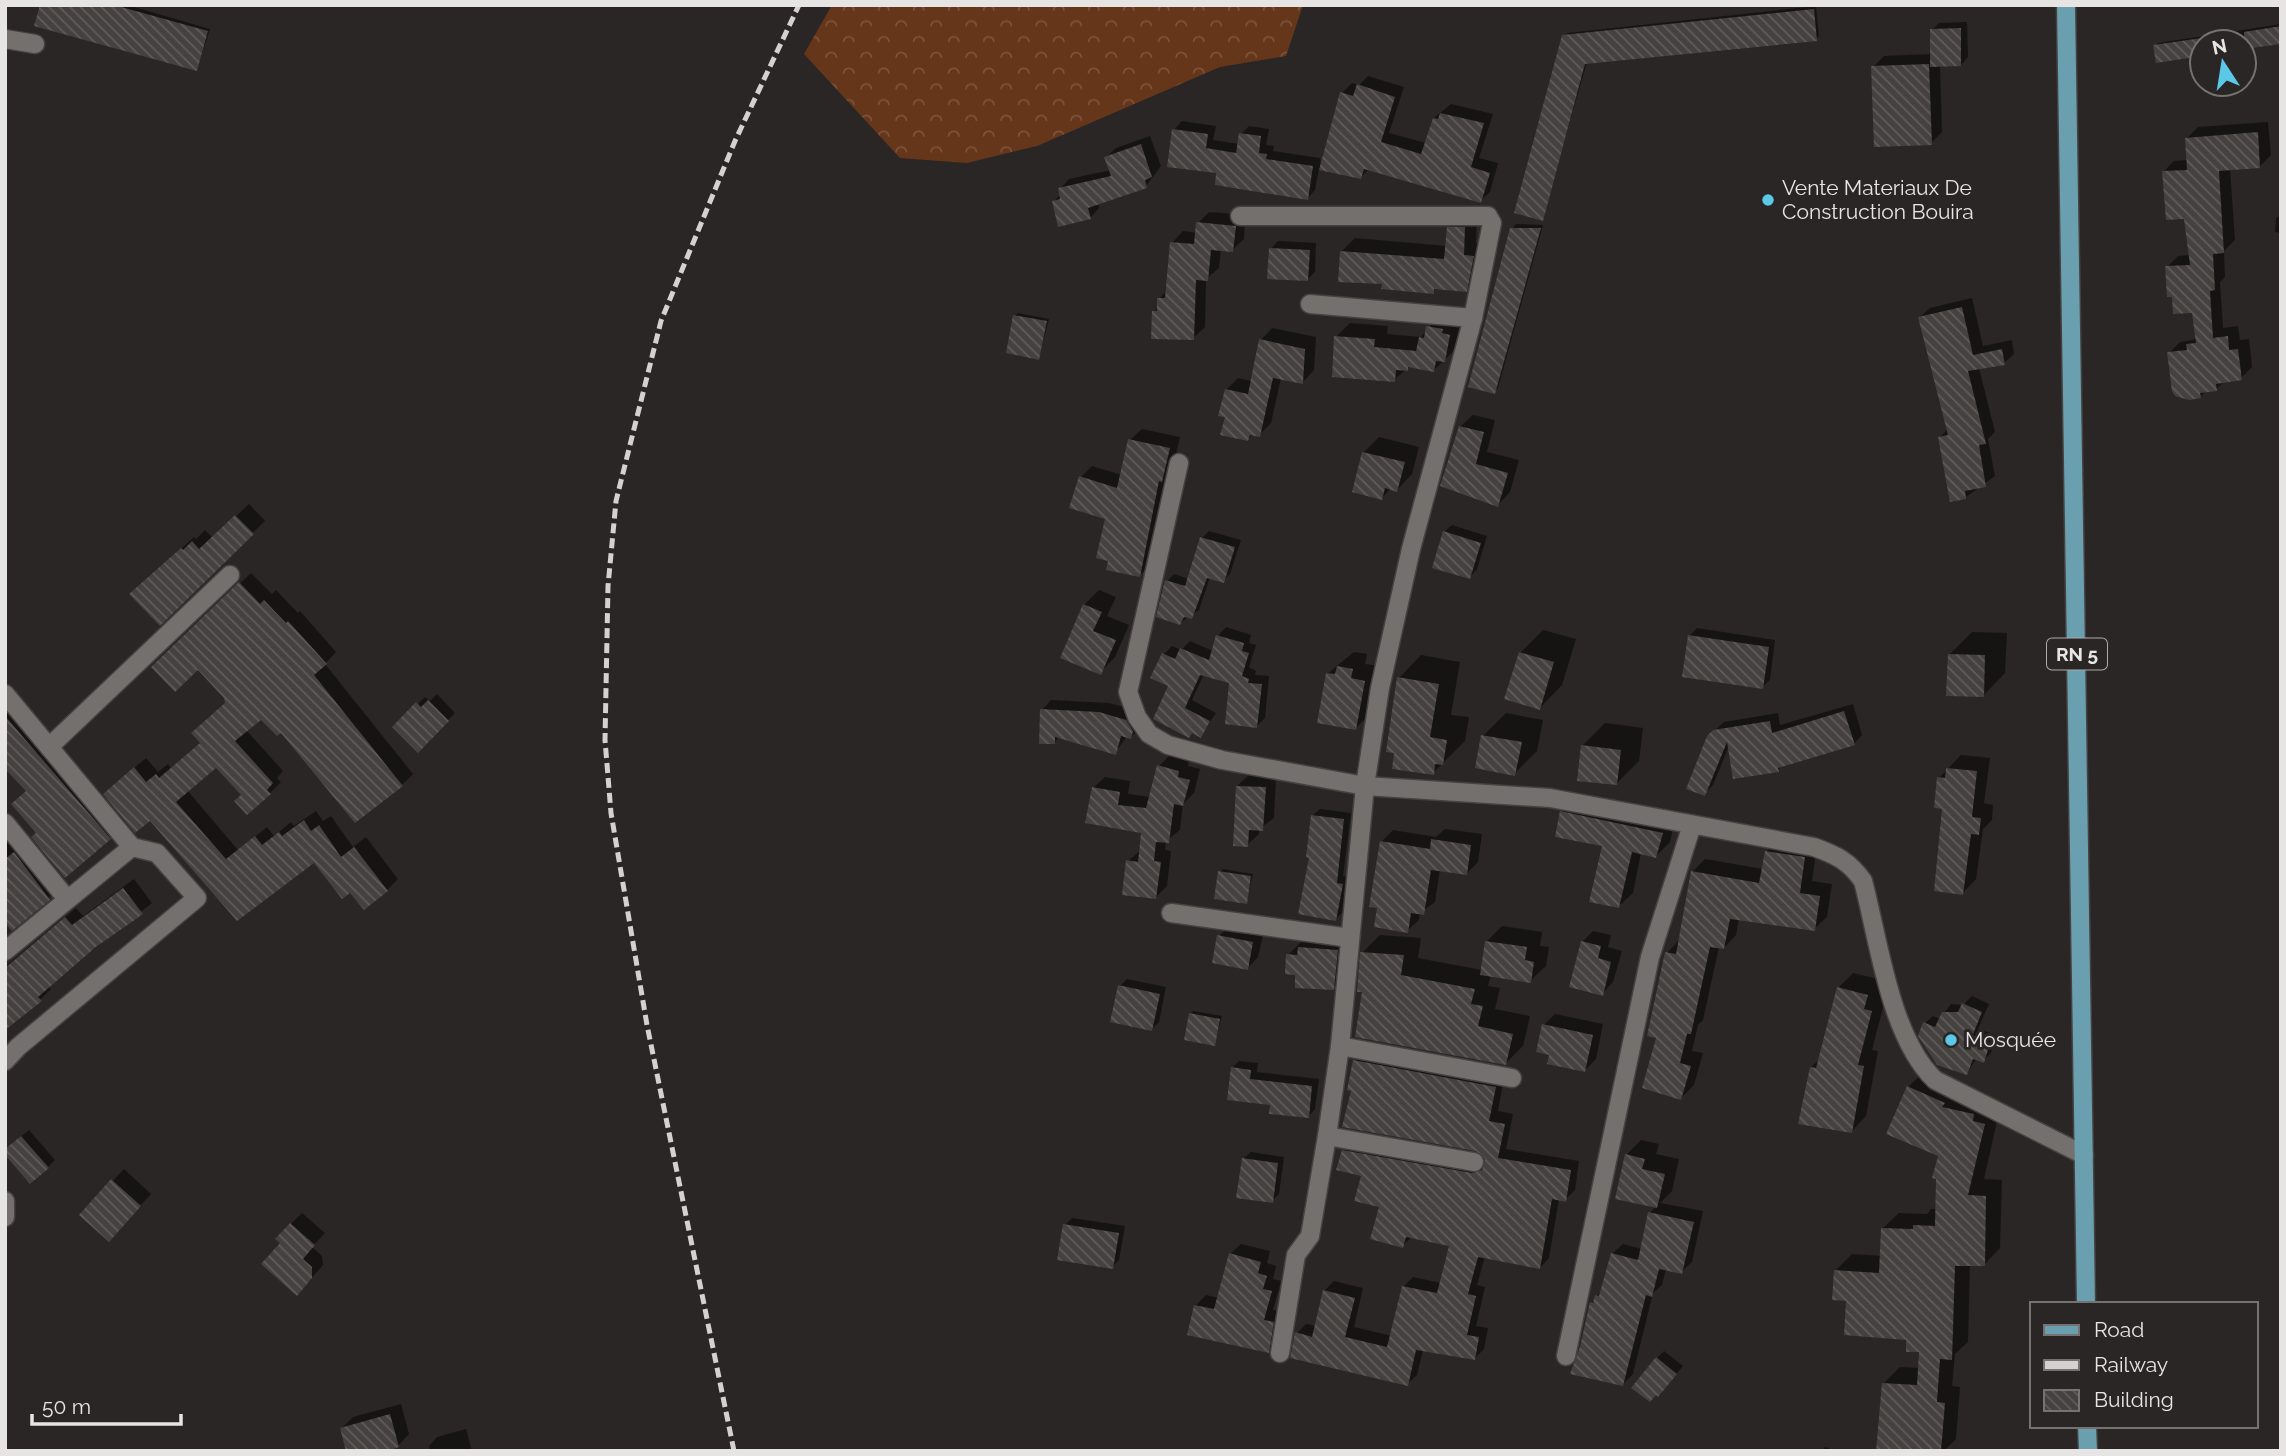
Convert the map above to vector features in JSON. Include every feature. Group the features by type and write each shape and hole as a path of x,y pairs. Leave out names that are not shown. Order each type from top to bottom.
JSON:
{"main road":[{"name":"RN 5","path":"2066,5 2086,1302"},
{"path":"2087,1428 2088,1451"}],"street":[{"path":"5,39 34,44"},
{"path":"1240,216 1488,216 1492,223 1472,318 1390,639 1380,688 1365,786 1340,1046 1327,1136 1310,1236 1296,1255 1280,1353"},
{"path":"1310,304 1472,318"},
{"path":"1179,463 1128,692 1137,717 1149,734 1168,745 1222,760 1365,786 1550,798 1814,847 1839,857 1852,865 1863,881 1903,1037 1918,1064 1935,1080 2084,1155"},
{"path":"49,747 230,575"},
{"path":"5,694 132,847 157,853 197,898 18,1047 5,1062"},
{"path":"5,823 67,899"},
{"path":"1566,1356 1650,957 1692,825"},
{"path":"5,951 132,847"},
{"path":"1171,913 1350,938"},
{"path":"1340,1046 1511,1078"},
{"path":"1327,1136 1474,1162"},
{"path":"5,1201 5,1217"}],"green space":[{"path":"832,5 1303,5 1286,56 1220,67 1037,146 967,163 900,158 804,54"}],"building":[{"path":"40,5 114,5 208,31 197,71 34,26"},
{"path":"1814,9 1817,41 1585,64 1543,221 1514,213 1562,35"},
{"path":"2281,26 2281,44 2258,47 2258,30"},
{"path":"1961,28 1961,66 1930,67 1930,29"},
{"path":"2188,40 2188,58 2156,63 2153,45"},
{"path":"1929,64 1932,145 1874,147 1871,66"},
{"path":"1357,84 1395,97 1381,142 1421,154 1433,118 1438,119 1440,113 1484,123 1471,167 1490,173 1481,203 1364,169 1361,179 1319,170 1340,92 1353,96"},
{"path":"1172,129 1208,134 1206,148 1236,153 1239,133 1261,136 1259,153 1267,154 1266,159 1313,166 1308,200 1215,185 1216,173 1167,167"},
{"path":"2258,132 2260,168 2219,171 2224,253 2213,254 2215,290 2210,291 2213,338 2228,336 2229,350 2238,349 2242,380 2216,384 2217,391 2200,393 2201,398 2189,400 2175,396 2167,352 2187,350 2186,344 2196,343 2192,313 2173,314 2172,297 2167,297 2165,266 2190,265 2184,219 2166,220 2162,171 2187,170 2185,138"},
{"path":"1141,144 1152,177 1145,180 1147,188 1088,208 1091,219 1058,227 1052,201 1060,199 1058,188 1111,176 1104,157"},
{"path":"1196,222 1236,226 1233,252 1211,250 1208,281 1196,280 1194,340 1151,339 1152,311 1157,311 1157,298 1165,298 1170,242 1194,244"},
{"path":"1447,227 1465,227 1464,255 1474,256 1467,292 1434,289 1434,294 1381,289 1382,284 1338,282 1340,251 1444,259"},
{"path":"1510,228 1541,228 1495,394 1468,387"},
{"path":"1269,248 1310,250 1308,281 1267,279"},
{"path":"1962,307 1973,355 2002,349 2005,365 1968,371 1986,444 1979,445 1986,487 1965,491 1966,499 1950,502 1938,437 1948,435 1918,317"},
{"path":"1013,315 1047,321 1039,360 1006,353"},
{"path":"1426,326 1443,329 1442,333 1450,335 1445,362 1436,361 1434,372 1408,367 1408,371 1396,370 1395,382 1332,377 1334,336 1375,339 1374,347 1416,351 1419,337 1424,338"},
{"path":"1259,339 1305,349 1303,384 1273,378 1260,437 1250,435 1248,441 1220,435 1225,417 1218,416 1225,389 1248,394"},
{"path":"1459,426 1484,432 1476,464 1508,473 1498,507 1440,486"},
{"path":"1128,439 1170,448 1162,482 1159,481 1140,577 1106,570 1108,561 1096,558 1105,519 1069,508 1079,476 1117,488"},
{"path":"1362,452 1405,462 1397,492 1385,488 1382,500 1352,492"},
{"path":"235,515 254,534 160,626 129,594 181,548 183,550 192,541 199,549"},
{"path":"1443,531 1481,543 1470,579 1432,568"},
{"path":"1200,537 1235,547 1224,583 1207,578 1192,619 1184,617 1180,625 1156,617 1165,580 1185,586"},
{"path":"239,582 260,604 264,600 286,623 288,621 327,664 314,675 403,786 355,823 281,733 277,736 261,720 235,741 273,783 267,790 271,794 247,815 234,801 241,795 216,768 176,802 226,859 255,836 262,845 279,832 282,836 304,820 311,831 319,825 341,857 354,847 388,891 364,910 350,893 342,899 314,863 237,921 150,821 135,833 103,794 134,767 146,782 156,774 159,778 200,743 191,733 225,703 224,698 198,670 175,692 151,667"},
{"path":"1083,604 1102,612 1093,631 1116,640 1101,675 1060,658"},
{"path":"1216,635 1244,643 1242,651 1249,653 1242,676 1249,679 1248,683 1262,684 1257,728 1225,724 1229,683 1200,675 1185,708 1210,721 1201,738 1192,733 1189,738 1153,719 1168,686 1150,678 1162,653 1175,659 1180,648 1209,660"},
{"path":"1688,635 1769,647 1763,689 1682,677"},
{"path":"1519,652 1554,662 1540,710 1504,699"},
{"path":"1948,654 1985,655 1984,697 1946,696"},
{"path":"1337,666 1353,669 1351,678 1365,681 1356,730 1317,723 1326,673 1335,674"},
{"path":"1397,677 1439,684 1430,737 1447,740 1443,765 1435,764 1434,775 1392,769 1394,753 1386,752"},
{"path":"428,700 449,721 418,753 392,727 416,702 421,707"},
{"path":"1040,709 1099,712 1126,720 1133,731 1131,739 1121,736 1116,755 1055,737 1055,744 1039,744"},
{"path":"1844,711 1855,745 1778,768 1779,772 1733,779 1727,742 1705,796 1686,789 1707,736 1713,730 1770,721 1772,733"},
{"path":"5,716 111,839 65,878 31,837 36,833 11,804 26,791 5,769"},
{"path":"1481,735 1522,742 1515,776 1475,768"},
{"path":"1581,745 1621,750 1617,785 1577,781"},
{"path":"1157,765 1179,771 1178,777 1190,780 1183,806 1174,804 1169,843 1156,842 1154,861 1161,862 1156,899 1122,895 1126,860 1138,862 1141,833 1085,823 1092,787 1120,792 1118,805 1146,808"},
{"path":"1946,768 1977,771 1972,817 1981,818 1979,835 1971,834 1963,895 1934,891 1942,809 1934,808 1937,777 1945,778"},
{"path":"1236,786 1266,787 1263,831 1249,830 1248,847 1233,846"},
{"path":"1560,811 1663,833 1656,858 1632,852 1619,908 1589,902 1602,846 1555,837"},
{"path":"1311,815 1344,819 1337,883 1343,884 1336,921 1298,914 1309,858 1306,857"},
{"path":"1431,839 1471,845 1467,875 1431,870 1424,915 1411,913 1408,933 1374,927 1377,908 1369,907 1380,841 1430,849"},
{"path":"1765,851 1805,857 1800,893 1820,896 1815,931 1730,919 1724,949 1710,947 1691,1034 1687,1034 1680,1063 1691,1066 1681,1100 1642,1088 1656,1038 1647,1036 1665,952 1676,954 1691,871 1759,883"},
{"path":"14,852 50,900 12,931 5,923 5,859"},
{"path":"1218,871 1251,876 1247,904 1214,899"},
{"path":"123,888 143,914 96,947 38,997 42,1001 5,1030 5,968 65,917 72,925"},
{"path":"1217,935 1253,942 1248,970 1212,963"},
{"path":"1485,941 1527,947 1525,960 1534,962 1531,983 1480,975"},
{"path":"1581,941 1601,946 1598,958 1611,962 1603,996 1569,987"},
{"path":"1298,947 1338,950 1334,990 1295,988 1295,975 1285,974 1286,954 1297,955"},
{"path":"1360,952 1404,955 1401,975 1475,989 1471,1004 1483,1006 1478,1026 1513,1034 1506,1065 1355,1037 1362,992 1357,992"},
{"path":"1118,985 1160,994 1152,1031 1110,1022"},
{"path":"1837,987 1868,995 1864,1009 1872,1011 1858,1065 1864,1066 1852,1133 1798,1124 1810,1067 1816,1068"},
{"name":"Mosquée","path":"1962,1003 1982,1012 1972,1037 1990,1043 1984,1063 1973,1059 1967,1075 1937,1065 1918,1036 1923,1022 1935,1027 1942,1012 1958,1012"},
{"path":"1189,1013 1220,1019 1215,1046 1184,1040"},
{"path":"1542,1024 1593,1035 1585,1072 1547,1064 1549,1055 1536,1052"},
{"path":"1353,1060 1496,1087 1489,1121 1505,1124 1498,1158 1571,1170 1566,1202 1552,1199 1540,1269 1478,1257 1468,1294 1476,1296 1467,1335 1479,1337 1475,1360 1416,1350 1408,1386 1290,1358 1295,1332 1312,1337 1323,1290 1355,1298 1345,1337 1387,1347 1402,1286 1437,1293 1449,1246 1406,1237 1403,1248 1370,1239 1379,1207 1354,1201 1361,1176 1336,1170 1342,1150 1472,1173 1482,1170 1485,1159 1476,1151 1342,1127 1351,1091 1347,1090"},
{"path":"1231,1067 1251,1070 1250,1079 1312,1086 1309,1118 1269,1114 1270,1105 1227,1100"},
{"path":"1907,1086 1945,1103 1942,1107 1974,1114 1973,1121 1985,1124 1968,1195 1986,1196 1985,1266 1955,1266 1952,1360 1940,1359 1937,1402 1945,1403 1941,1451 1876,1451 1882,1383 1917,1385 1919,1352 1906,1352 1906,1340 1844,1335 1846,1301 1832,1300 1834,1270 1879,1273 1881,1228 1913,1229 1913,1225 1935,1226 1936,1179 1932,1178 1938,1156 1886,1134"},
{"path":"21,1136 49,1168 30,1184 5,1155 5,1149"},
{"path":"1625,1154 1645,1159 1642,1169 1665,1174 1657,1208 1615,1199"},
{"path":"1242,1158 1278,1163 1273,1203 1236,1198"},
{"path":"111,1179 141,1206 109,1242 79,1215"},
{"path":"1648,1212 1694,1222 1682,1274 1659,1269 1652,1297 1646,1295 1623,1386 1570,1374 1580,1347 1590,1302 1593,1303 1595,1295 1599,1296 1611,1253 1638,1260"},
{"path":"290,1223 315,1245 303,1259 312,1267 312,1278 297,1296 261,1264 280,1243 275,1239"},
{"path":"1063,1224 1119,1233 1113,1269 1057,1260"},
{"path":"1229,1253 1261,1262 1258,1273 1267,1276 1263,1289 1272,1291 1264,1320 1274,1322 1269,1353 1187,1335 1194,1305 1214,1309"},
{"path":"1656,1357 1677,1374 1658,1397 1656,1395 1650,1402 1631,1388"},
{"path":"390,1414 399,1447 386,1451 346,1451 340,1428"}],"railway":[{"path":"734,1451 647,1025 611,813 605,740 608,586 616,501 661,321 735,141 799,5"}],"place":[{"name":"Vente Materiaux De Construction Bouira","path":"1768,200"},
{"name":"Mosquée","path":"1951,1040"}]}
